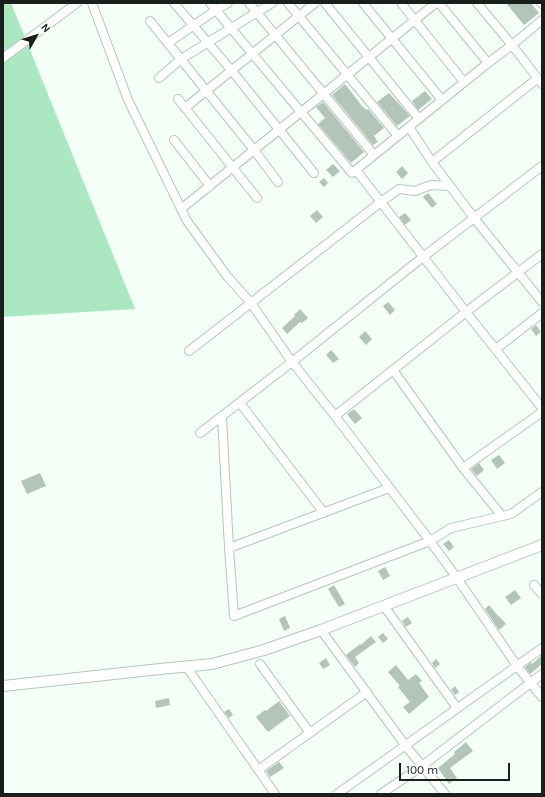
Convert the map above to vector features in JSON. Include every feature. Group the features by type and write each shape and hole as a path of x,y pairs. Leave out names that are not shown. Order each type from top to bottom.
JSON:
{"street":[{"path":"3,58 77,3"},
{"path":"92,3 128,100 187,221 227,276 251,303 292,362 430,541 517,666 542,697"},
{"path":"174,3 232,71 314,173"},
{"path":"210,3 352,173 488,62 542,21"},
{"path":"168,43 228,3"},
{"path":"249,3 374,155"},
{"path":"159,78 181,59 272,3"},
{"path":"288,3 398,136"},
{"path":"185,108 207,92 316,3"},
{"path":"325,3 419,119"},
{"path":"363,3 442,100"},
{"path":"401,3 464,82"},
{"path":"181,209 438,3 488,62"},
{"path":"432,162 540,81 477,3"},
{"path":"150,21 278,182"},
{"path":"178,99 257,198"},
{"path":"409,127 432,162 474,218 542,302"},
{"path":"174,140 210,186"},
{"path":"200,433 292,362 423,257 542,166"},
{"path":"356,170 542,408"},
{"path":"189,351 380,202 399,189 415,191 431,186 450,186"},
{"path":"335,416 542,254"},
{"path":"496,349 542,314"},
{"path":"393,370 463,468 502,516"},
{"path":"240,403 324,512"},
{"path":"463,468 542,412"},
{"path":"222,417 234,616 430,541 451,528 512,514 542,492"},
{"path":"229,548 389,488"},
{"path":"3,686 212,664 256,652 322,630 542,545"},
{"path":"534,585 542,594"},
{"path":"384,606 457,708"},
{"path":"322,630 405,744 445,794"},
{"path":"337,794 405,744 542,648"},
{"path":"260,664 310,733"},
{"path":"186,666 275,794"},
{"path":"381,794 422,766 542,674"},
{"path":"258,770 367,692"}],"green space":[{"path":"3,3 11,3 135,309 3,317"}],"building":[{"path":"506,3 531,3 539,13 524,25"},
{"path":"345,84 362,106 367,110 368,109 384,128 374,136 378,142 373,145 332,95"},
{"path":"425,91 432,99 418,110 412,101"},
{"path":"389,93 410,116 397,126 377,102"},
{"path":"323,102 364,152 351,163 318,124 325,118 316,107"},
{"path":"333,164 340,171 333,177 326,170"},
{"path":"402,166 408,173 402,179 396,172"},
{"path":"324,178 328,183 324,187 319,182"},
{"path":"428,193 437,204 432,208 423,197"},
{"path":"317,210 323,217 316,223 310,216"},
{"path":"405,213 411,220 405,225 399,217"},
{"path":"388,302 395,310 390,315 383,306"},
{"path":"300,309 308,318 302,323 300,322 287,334 282,328"},
{"path":"536,325 541,332 536,336 531,329"},
{"path":"365,331 372,339 366,345 359,337"},
{"path":"331,350 339,359 333,363 326,355"},
{"path":"354,409 362,418 355,424 347,414"},
{"path":"499,455 505,463 497,469 491,460"},
{"path":"479,463 484,470 477,476 471,469"},
{"path":"40,473 46,486 27,494 21,481"},
{"path":"449,540 454,547 449,551 443,544"},
{"path":"385,567 390,576 383,580 378,571"},
{"path":"334,585 345,604 339,607 328,589"},
{"path":"515,590 521,598 511,605 505,597"},
{"path":"489,605 506,624 499,630 485,609"},
{"path":"285,616 290,628 284,631 279,619"},
{"path":"408,617 412,623 406,627 402,621"},
{"path":"383,633 388,639 383,643 378,637"},
{"path":"371,636 376,642 355,657 359,663 355,667 346,655"},
{"path":"542,655 542,664 530,674 525,667 531,662 532,664"},
{"path":"326,658 330,665 323,669 319,663"},
{"path":"436,659 440,664 435,668 432,663"},
{"path":"396,665 408,680 416,674 422,681 419,683 429,697 409,714 403,707 410,702 398,687 400,686 388,672"},
{"path":"455,686 459,692 455,695 451,690"},
{"path":"169,698 170,705 156,708 155,701"},
{"path":"279,701 290,716 268,732 256,717"},
{"path":"229,709 233,715 229,718 224,712"},
{"path":"466,742 473,751 450,768 457,778 449,784 438,768 455,754 454,752"},
{"path":"279,762 284,768 270,777 266,771"}]}
